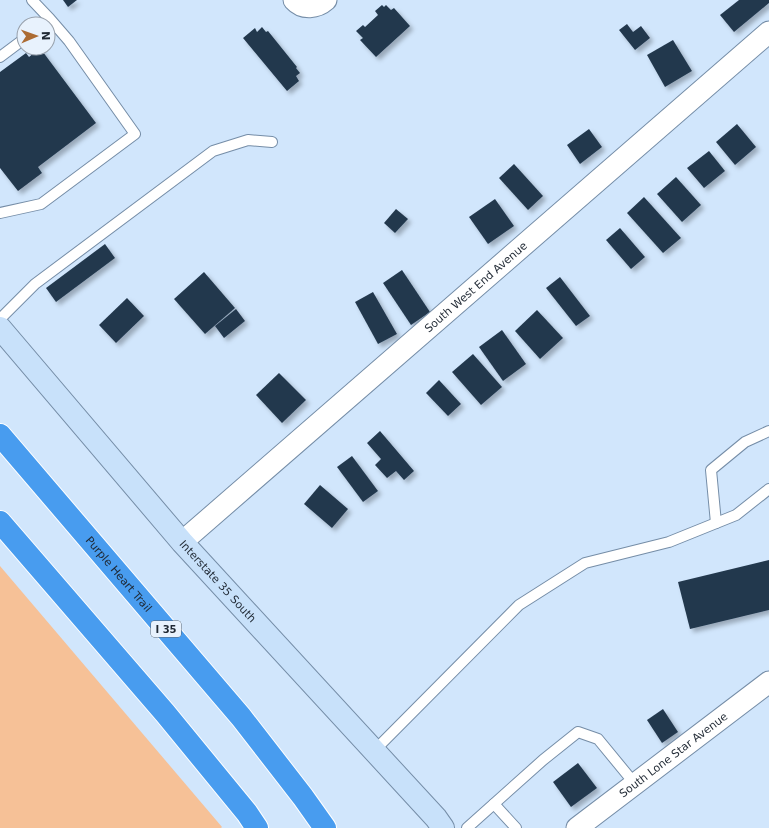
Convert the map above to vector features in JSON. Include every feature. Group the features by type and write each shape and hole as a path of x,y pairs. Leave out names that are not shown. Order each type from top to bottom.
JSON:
{"highway":[{"name":"Purple Heart Trail","path":"0,435 240,717 303,797 325,828"},
{"path":"0,522 165,714 242,807 257,828"}],"main road":[{"name":"Interstate 35 South","path":"0,328 182,542 440,825"}],"street":[{"path":"294,0 301,5 310,7 318,6 326,0"},
{"name":"South West End Avenue","path":"182,542 769,32"},
{"name":"South Lone Star Avenue","path":"578,828 769,682"}],"lane":[{"path":"32,0 43,16"},
{"path":"0,213 41,204 134,134 69,41 56,29"},
{"path":"0,57 16,45"},
{"path":"0,319 35,284 213,151 248,140 272,142"},
{"path":"716,523 711,470 745,442 769,431"},
{"path":"374,751 519,605 585,563 669,542 736,515 769,489"},
{"path":"467,828 543,760 578,732 598,739 635,784"},
{"path":"494,804 516,828"}],"shaded area":[{"path":"0,566 222,827 221,828 0,828"}],"building":[{"path":"63,0 77,0 68,7"},
{"path":"739,0 769,0 769,3 734,32 720,15"},
{"path":"382,5 384,7 386,5 391,10 394,8 410,26 376,57 360,40 363,38 356,31 363,25 365,27 378,15 375,11"},
{"path":"627,24 633,32 641,26 650,38 635,50 619,30"},
{"path":"262,27 266,32 268,31 297,67 296,68 300,73 296,76 299,81 287,91 243,38 255,28 257,32"},
{"path":"673,40 692,71 665,87 647,55"},
{"path":"22,56 46,56 96,123 38,167 42,173 18,191 0,168 0,72"},
{"path":"737,124 756,147 735,165 716,142"},
{"path":"589,129 602,147 580,164 567,145"},
{"path":"709,151 725,171 704,188 687,168"},
{"path":"514,164 543,196 528,210 499,178"},
{"path":"676,177 701,205 682,222 657,194"},
{"path":"644,197 681,238 663,253 627,213"},
{"path":"495,199 514,226 488,244 469,217"},
{"path":"396,209 408,219 395,233 384,223"},
{"path":"620,228 645,257 631,269 606,240"},
{"path":"105,244 115,258 56,302 46,288"},
{"path":"402,270 430,312 411,325 383,283"},
{"path":"204,272 235,308 205,334 174,299"},
{"path":"560,277 590,316 576,326 546,288"},
{"path":"373,292 397,334 378,344 355,302"},
{"path":"127,298 144,316 116,343 99,325"},
{"path":"236,309 245,321 224,338 215,326"},
{"path":"537,310 563,338 540,359 515,331"},
{"path":"502,330 526,364 503,381 479,347"},
{"path":"473,354 502,387 481,405 452,372"},
{"path":"279,373 306,400 282,423 256,395"},
{"path":"439,380 461,404 448,416 426,393"},
{"path":"380,431 414,471 404,480 396,471 387,478 375,465 381,459 367,443"},
{"path":"352,456 378,491 363,502 337,467"},
{"path":"320,485 348,509 332,528 304,504"},
{"path":"769,560 769,610 690,629 678,582"},
{"path":"663,709 678,732 662,743 647,720"},
{"path":"578,763 597,788 571,807 553,782"}]}
